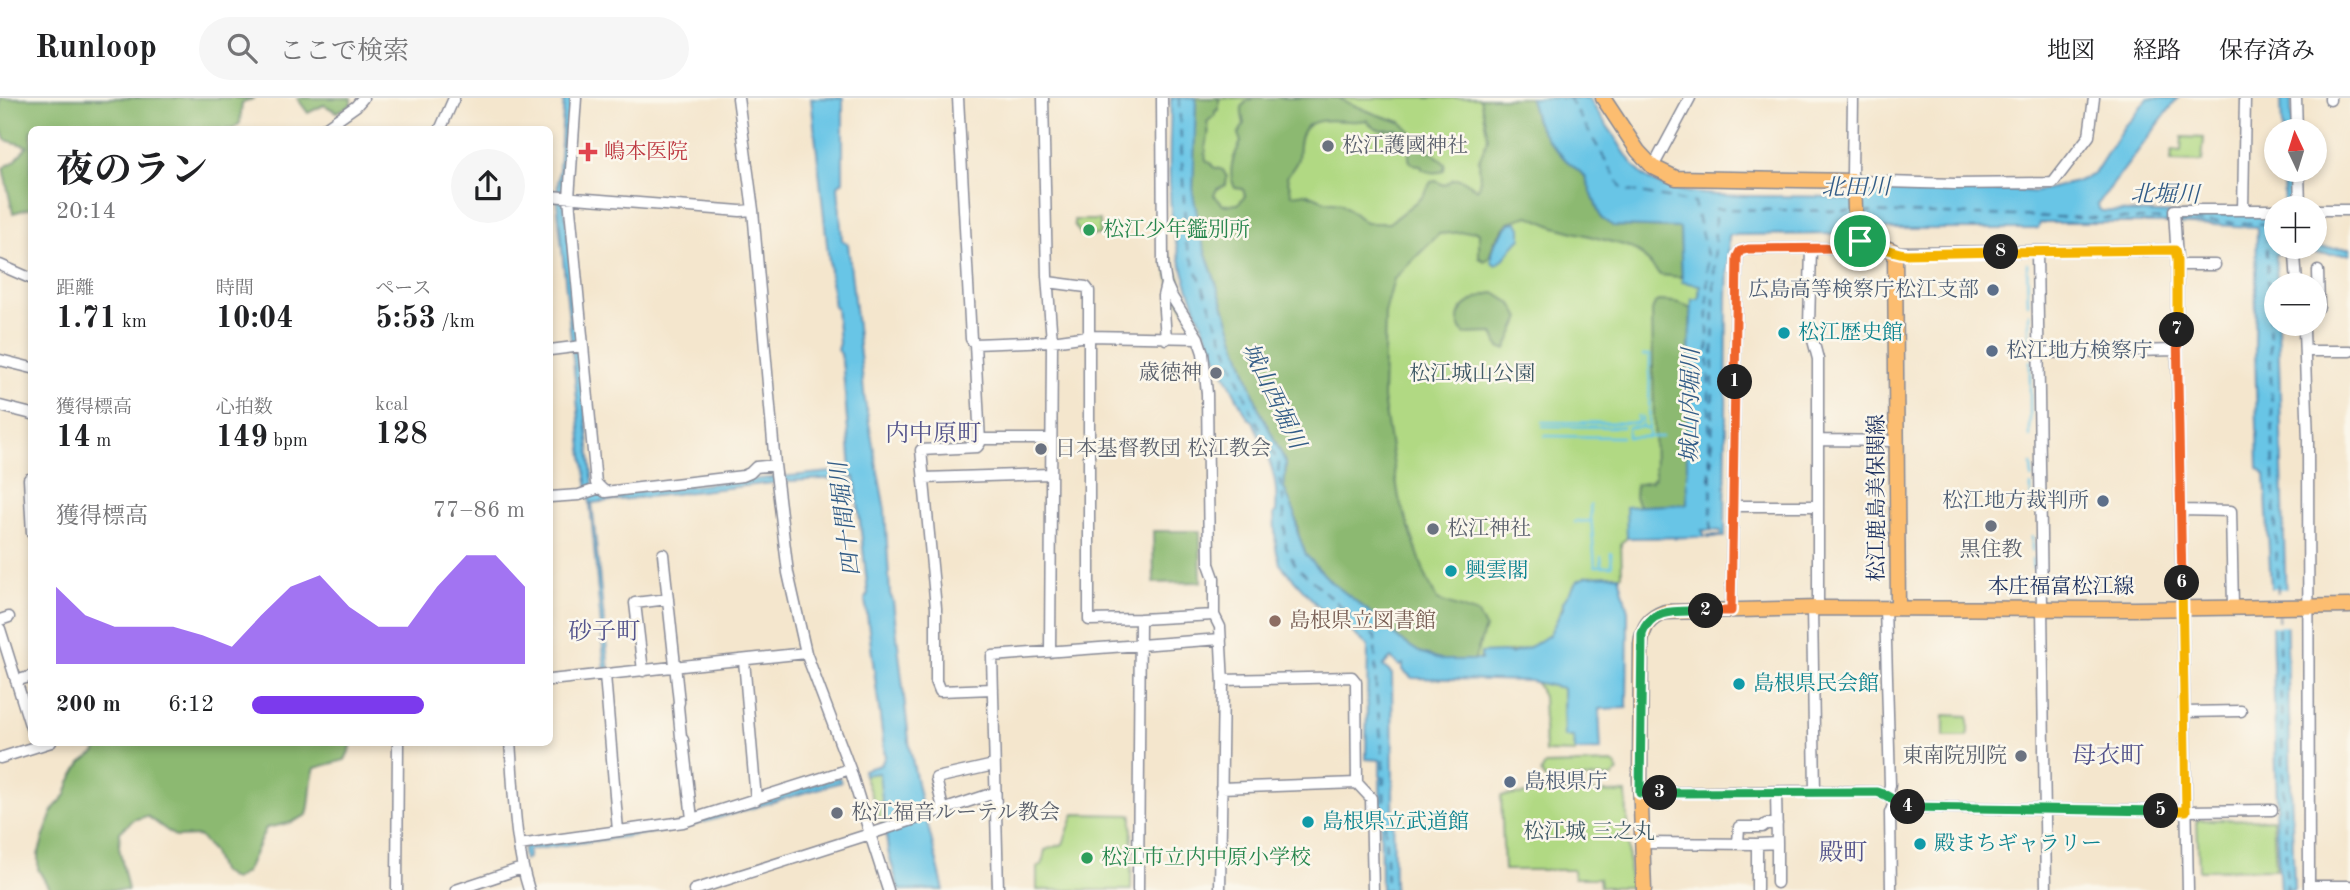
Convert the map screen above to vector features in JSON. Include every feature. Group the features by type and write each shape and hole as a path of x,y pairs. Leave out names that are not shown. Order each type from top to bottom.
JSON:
{"main road":[{"path":"1603,98 1638,152 1653,167 1676,178 1854,189 1857,236 1895,252"},
{"name":"松江鹿島美保関線","path":"1644,890 1640,793 1641,643 1644,628 1653,617 1665,612 1891,607 1898,440 1895,252"},
{"name":"本庄福富松江線","path":"1891,607 2350,606"}],"street":[{"path":"328,126 363,98"},
{"path":"442,126 454,98"},
{"path":"563,98 575,99 560,197 596,483 594,490"},
{"path":"738,98 753,210 776,475 788,573 806,653 850,769 888,890"},
{"path":"958,98 967,287 971,339 975,344 980,439 977,447 921,450 936,608 936,681 940,691 993,689"},
{"path":"1043,98 1052,341 1050,652"},
{"path":"1162,98 1163,265 1166,284 1172,297 1198,338 1203,353 1207,394 1209,564 1214,578 1214,615 1220,628 1223,680 1220,890"},
{"path":"1653,167 1690,98"},
{"path":"1853,98 1854,189 2049,184 2056,180 2089,136 2094,98"},
{"path":"2243,210 2245,98"},
{"path":"2296,98 2297,119"},
{"path":"560,197 753,210"},
{"path":"2188,890 2174,210 2264,211"},
{"path":"2327,210 2350,210"},
{"path":"1731,611 1737,257 1740,251 1748,249 1844,248 1857,236"},
{"path":"1811,249 1809,325 1818,359 1819,440 1815,791"},
{"path":"1895,252 2175,250"},
{"path":"2037,252 2046,890"},
{"path":"0,265 28,277"},
{"path":"2177,265 2215,265"},
{"path":"1048,282 1086,287 1089,291 1089,620 1214,615"},
{"path":"1166,284 1163,296 1166,339"},
{"path":"975,344 1052,341 1088,336 1198,338"},
{"path":"2304,336 2308,441 2309,888 2350,886"},
{"path":"553,350 578,347"},
{"path":"2038,354 2177,350"},
{"path":"2305,351 2350,351"},
{"path":"0,360 28,367"},
{"path":"0,406 28,413"},
{"path":"980,439 1051,439"},
{"path":"1819,440 1898,440"},
{"path":"553,497 594,490 605,492 743,476 756,467 776,475"},
{"path":"923,478 1051,474"},
{"path":"1734,506 1818,506"},
{"path":"2180,510 2231,511 2233,606"},
{"path":"663,554 679,702 677,706 692,819"},
{"path":"643,671 635,603 668,600"},
{"path":"1891,607 1892,890"},
{"path":"1138,890 1140,619"},
{"path":"0,629 28,718"},
{"path":"998,890 992,656 1221,639"},
{"path":"553,680 806,653"},
{"path":"744,660 756,800"},
{"path":"605,675 618,831"},
{"path":"16,681 28,677"},
{"path":"1223,680 1352,677 1356,682 1357,783 1371,798 1373,890"},
{"path":"2185,712 2241,711"},
{"path":"0,758 31,746"},
{"path":"397,890 398,746"},
{"path":"510,746 519,845 528,890"},
{"path":"943,808 936,778 994,765"},
{"path":"519,845 692,819 850,769"},
{"path":"1221,788 1357,783"},
{"path":"1776,792 1777,883"},
{"path":"1640,793 1877,792 1909,807 2272,810"},
{"path":"694,890 994,793"},
{"path":"1738,844 1739,827 1777,824"},
{"path":"1642,843 1777,843"},
{"path":"1757,844 1757,890"},
{"path":"456,890 522,868"},
{"path":"730,878 735,890"}],"green space":[{"path":"0,98 255,98 242,103 240,123 236,126 28,126 28,209 13,213 3,168 15,161 27,146 5,140 0,126"},
{"path":"297,98 351,98 351,105 337,112 324,105 308,113"},
{"name":"松江城山公園","path":"1196,98 1530,98 1534,114 1680,228 1682,281 1700,284 1699,299 1692,299 1687,391 1687,505 1627,507 1627,538 1621,543 1622,575 1587,576 1567,597 1552,631 1542,641 1517,651 1481,653 1480,661 1454,661 1419,652 1399,639 1342,591 1249,381 1195,109"},
{"path":"1196,98 1219,98 1219,110 1215,111 1215,115 1207,122 1209,132 1205,155 1213,167 1223,170 1227,177 1226,185 1217,189 1214,195 1223,205 1238,204 1245,196 1243,189 1235,188 1231,170 1241,142 1238,134 1244,125 1243,106 1253,98 1337,98 1401,122 1445,164 1444,170 1427,171 1422,169 1421,165 1410,162 1410,144 1397,129 1377,128 1366,120 1323,120 1308,125 1303,131 1299,141 1298,160 1287,177 1292,195 1306,193 1325,201 1341,203 1366,223 1389,223 1422,197 1431,182 1444,185 1453,179 1461,179 1477,189 1480,184 1479,160 1488,138 1480,98 1530,98 1536,121 1547,139 1585,176 1601,218 1613,226 1680,228 1680,277 1660,275 1641,254 1627,246 1555,227 1529,216 1508,222 1485,261 1479,258 1477,231 1439,234 1394,279 1385,313 1383,398 1399,498 1425,574 1437,600 1478,614 1485,628 1474,661 1443,660 1419,652 1399,639 1331,582 1306,555 1299,537 1295,513 1284,488 1286,463 1258,407 1203,245 1193,195"},
{"path":"2182,137 2204,138 2202,162 2171,161 2172,150 2181,151"},
{"name":"松江少年鑑別所","path":"1074,220 1100,220 1100,235 1081,235"},
{"path":"1168,253 1194,320 1192,321 1170,281"},
{"name":"松江城山公園","path":"1495,293 1512,304 1520,318 1506,349 1499,348 1493,333 1464,334 1458,318 1467,304 1484,295"},
{"path":"1658,301 1680,303 1691,310 1687,391 1690,392 1690,413 1687,413 1687,505 1639,506 1635,497 1636,485 1651,481 1655,477 1652,311"},
{"path":"1153,531 1200,531 1201,582 1154,583"},
{"path":"1536,682 1563,688 1564,737 1574,737 1575,753 1545,752 1543,696"},
{"path":"1944,715 1968,716 1966,737 1944,737"},
{"path":"98,746 351,746 345,760 315,768 307,815 290,823 266,828 246,872 234,880 220,871 212,851 199,836 176,837 147,816 133,820 120,832 119,847 128,890 50,890 38,869 38,855 45,833 54,808 66,795 81,763 96,752"},
{"path":"1612,763 1618,771 1613,777 1548,780 1541,772 1545,765"},
{"path":"879,772 886,825 882,825 864,775"},
{"name":"松江城 三之丸","path":"1574,791 1626,793 1630,887 1600,887 1599,878 1574,878 1573,870 1504,870 1501,796"},
{"name":"松江市立内中原小学校","path":"1074,814 1132,815 1131,890 1037,890 1037,867 1042,865 1045,850 1063,844"},
{"path":"2273,819 2276,869 2199,870 2197,820"}],"water":[{"path":"564,98 571,98 564,203 593,485 600,495 851,470 843,370 841,354 837,350 839,343 836,308 811,98 843,98 843,181 838,186 842,240 848,244 865,401 885,510 890,594 910,749 923,812 944,890 899,890 888,851 879,773 864,775 863,770 881,765 885,756 865,599 868,593 855,477 790,481 592,503 609,671 605,671 557,199"},
{"path":"1171,98 1196,98 1193,194 1203,245 1258,407 1286,463 1284,488 1295,513 1297,531 1306,555 1331,582 1399,639 1419,652 1443,660 1481,660 1481,653 1511,654 1532,646 1549,635 1563,608 1563,602 1577,581 1587,576 1619,575 1628,611 1627,708 1599,709 1601,750 1575,751 1574,737 1564,737 1563,688 1530,681 1412,678 1403,670 1403,664 1400,666 1391,658 1383,666 1392,674 1394,890 1381,890 1380,760 1366,759 1368,646 1330,613 1325,614 1280,564 1276,548 1274,513 1276,486 1271,465 1253,421 1248,418 1210,343 1181,263 1170,196"},
{"name":"城山内堀川","path":"1530,98 1589,98 1635,167 1653,182 1670,188 1713,195 1855,200 1873,188 2035,192 2076,182 2094,174 2125,125 2148,98 2178,98 2098,204 2102,211 2264,214 2264,259 2276,259 2277,273 2264,273 2264,336 2278,336 2294,890 2280,890 2275,811 2271,588 2265,475 2258,468 2255,344 2257,227 2168,223 2040,223 2038,229 1848,227 1838,234 1729,235 1725,537 1708,537 1721,535 1721,531 1702,530 1705,537 1627,538 1626,507 1687,504 1687,413 1690,412 1690,392 1687,391 1692,299 1699,299 1700,285 1682,282 1680,228 1613,226 1601,218 1585,176 1547,139 1536,121"},
{"path":"2281,98 2291,98 2292,119 2282,119"},
{"path":"2283,182 2293,182 2294,196 2284,196"},
{"path":"1517,222 1521,228 1521,238 1496,265 1492,262 1494,246 1510,223"},
{"path":"2327,248 2350,248 2350,254 2327,254"},
{"path":"839,777 841,782 681,829 528,850 528,858 524,860 523,850 526,846 683,824"}],"pier":[{"path":"2269,589 2288,589 2288,626 2270,626"}],"waterway":[{"path":"2027,264 2028,304"},
{"path":"2029,313 2029,345"},
{"path":"1643,355 1650,355 1649,429"},
{"path":"2030,361 2030,437"},
{"path":"1543,422 1638,423 1638,417"},
{"path":"1642,417 1642,427 1628,427 1628,437 1662,437"},
{"path":"1543,426 1622,427"},
{"path":"1642,427 1649,429 1649,437"},
{"path":"1545,436 1622,437"},
{"path":"2031,464 2032,478"},
{"path":"2031,486 2031,498"},
{"path":"1590,505 1595,566 1602,566 1601,557"},
{"path":"1574,522 1591,521"},
{"path":"2032,537 2032,551"},
{"path":"1602,566 1612,566 1611,553"},
{"path":"2032,559 2033,569"}],"ferry route":[{"path":"1179,98 1186,243 1252,413 1279,464 1286,547 1296,566 1375,637 1376,690 1383,758 1387,890"},
{"path":"1569,98 1623,190 1694,203 1707,255 1710,484"},
{"path":"1711,530 1715,209 1850,211"},
{"path":"1863,212 2169,220"},
{"path":"2178,220 2266,224 2278,599"},
{"path":"2278,612 2287,890"}],"place":[{"name":"松江護國神社","path":"1328,146"},
{"name":"嶋本医院","path":"588,152"},
{"name":"松江少年鑑別所","path":"1089,230"},
{"name":"広島高等検察庁松江支部","path":"1993,290"},
{"name":"松江歴史館","path":"1784,333"},
{"name":"松江地方検察庁","path":"1992,351"},
{"name":"歳徳神","path":"1216,373"},
{"name":"日本基督教団 松江教会","path":"1041,449"},
{"name":"松江地方裁判所","path":"2103,501"},
{"name":"黒住教","path":"1991,526"},
{"name":"松江神社","path":"1433,529"},
{"name":"興雲閣","path":"1451,571"},
{"name":"島根県立図書館","path":"1275,621"},
{"name":"島根県民会館","path":"1739,684"},
{"name":"東南院別院","path":"2021,756"},
{"name":"島根県庁","path":"1510,782"},
{"name":"松江福音ルーテル教会","path":"837,813"},
{"name":"島根県立武道館","path":"1308,822"},
{"name":"殿まちギャラリー","path":"1920,844"},
{"name":"松江市立内中原小学校","path":"1087,858"}],"district":[{"name":"内中原町","path":"933,435"},
{"name":"砂子町","path":"604,633"},
{"name":"母衣町","path":"2108,757"},
{"name":"殿町","path":"1843,854"}],"route":[{"path":"1860,241 1906,254 2175,250 2186,811 1909,807 1894,803 1888,794 1877,792 1640,793 1641,643 1647,622 1665,612 1731,611 1737,257 1740,251 1748,249 1844,248 1860,241"}],"water label":[{"name":"北田川","path":"1856,188"},
{"name":"北堀川","path":"2165,195"},
{"name":"城山西堀川","path":"1273,396"},
{"name":"四十間堀川","path":"846,519"}]}
